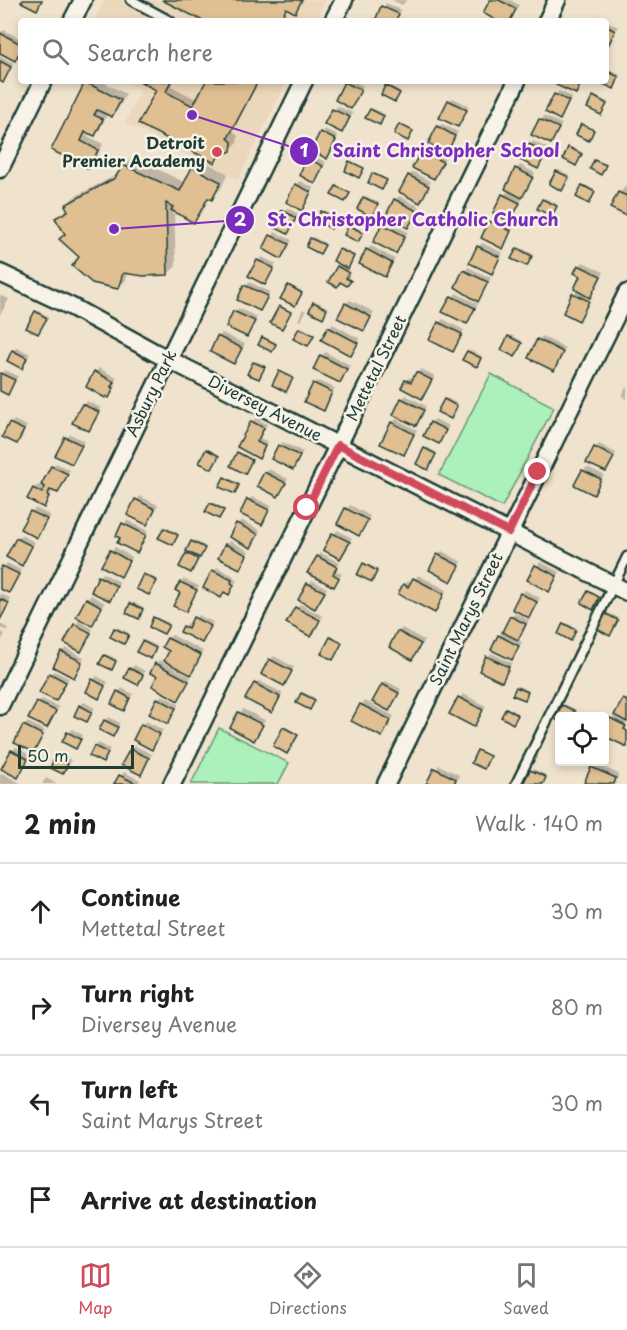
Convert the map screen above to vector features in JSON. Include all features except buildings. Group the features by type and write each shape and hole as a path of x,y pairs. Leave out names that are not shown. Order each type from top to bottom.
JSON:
{"street":[{"path":"74,18 83,0"},
{"path":"335,18 344,0"},
{"path":"548,18 557,0"},
{"path":"0,169 42,84"},
{"name":"Asbury Park","path":"0,706 303,84"},
{"name":"Mettetal Street","path":"172,784 516,84"},
{"name":"Diversey Avenue","path":"0,273 72,307 168,359 620,589"},
{"name":"Saint Marys Street","path":"386,784 627,293"}],"lane":[{"path":"131,0 164,18"},
{"path":"516,784 620,589 627,557"}],"shaded area":[{"path":"104,0 326,0 317,18 95,18"},
{"name":"Detroit Premier Academy","path":"129,84 286,84 238,180 125,123 141,90"}],"green space":[{"path":"491,374 554,407 502,507 439,475"},
{"path":"219,728 289,763 278,784 191,784"}],"place":[{"name":"Saint Christopher School","path":"192,115"},
{"name":"Detroit Premier Academy","path":"217,152"},
{"name":"St. Christopher Catholic Church","path":"114,229"}],"route":[{"path":"307,508 338,445 509,532 538,472"}]}
